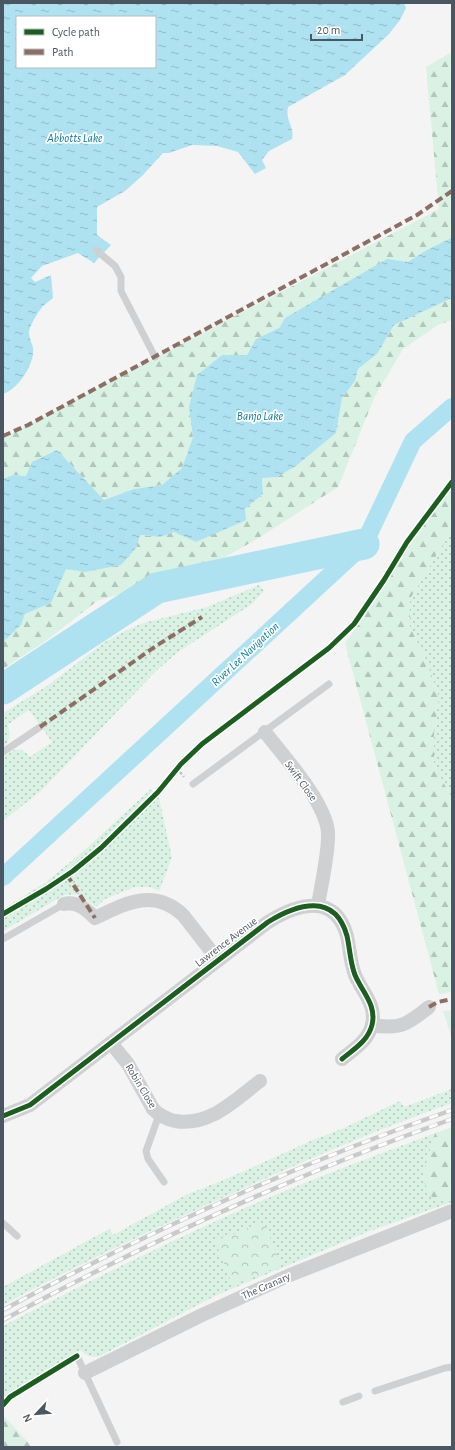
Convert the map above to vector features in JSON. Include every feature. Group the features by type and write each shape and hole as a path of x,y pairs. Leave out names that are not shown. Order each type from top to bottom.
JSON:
{"street":[{"name":"Swift Close","path":"264,732 316,800 325,820 328,832 318,906"},
{"path":"64,904 70,902 79,905 86,909 95,918 133,902 145,900 164,903 177,910 183,916 218,960"},
{"name":"Lawrence Avenue","path":"3,1116 30,1105 218,960 282,913 304,905 318,906 332,912 338,917 344,928 354,974 368,997 371,1005 373,1013 372,1025"},
{"path":"342,1059 361,1043 368,1035 372,1025 393,1028 406,1023 429,1006"},
{"name":"Robin Close","path":"111,1043 128,1064 153,1109 159,1115 167,1119 189,1122 209,1117 219,1112 260,1081"},
{"name":"The Granary","path":"86,1373 202,1315 290,1275 452,1212"}],"lane":[{"path":"96,250 115,266 121,277 121,291 155,357"},
{"path":"193,784 329,684"},
{"path":"3,752 40,726"},
{"path":"3,939 64,904"},
{"path":"159,1115 146,1151 148,1159 164,1182"},
{"path":"3,1223 17,1236"},
{"path":"77,1356 116,1442"},
{"path":"375,1391 452,1367"},
{"path":"343,1402 359,1396"}],"path":[{"path":"172,774 181,764"}],"green space":[{"path":"452,52 452,238 427,250 408,262 285,318 279,328 256,339 247,355 222,355 198,375 189,407 193,437 182,468 162,485 134,489 104,500 57,450 26,476 13,475 3,479 3,438 439,209 426,67"},
{"path":"452,298 452,320 438,325 403,349 375,396 338,487 257,539 204,569 97,601 47,640 3,669 3,642 21,625 25,614 51,603 66,568 85,572 136,548 139,535 160,537 174,532 196,542 245,509 263,494 262,478 277,477 296,466 336,433 342,398 355,381 358,369 377,354 394,325"},
{"path":"452,475 452,529 410,599 410,627 427,662 439,697 434,734 434,766 452,798 452,992 439,994 345,643 359,624"},
{"path":"452,529 452,798 434,766 434,734 427,662 410,627 410,599"},
{"path":"259,585 264,591 252,604 178,652 156,671 42,790 3,821 3,757 14,750 20,750 30,757 52,742 29,710 7,725 10,737 3,747 3,713 47,686 105,642 127,630 143,623 207,607"},
{"path":"151,789 159,798 172,858 159,891 150,887 135,887 105,899 96,907 78,894 64,895 3,931 3,909 46,882 79,855"},
{"path":"452,1010 452,1038 443,1011"},
{"path":"452,1089 452,1103 346,1144 151,1230 3,1305 3,1287 109,1229 113,1235 186,1195 344,1128 400,1101 404,1107"},
{"path":"452,1127 452,1199 445,1201 433,1199 422,1179 435,1133"},
{"path":"435,1133 422,1179 445,1201 452,1199 452,1202 367,1232 215,1296 100,1356 89,1356 80,1350 7,1394 3,1399 3,1326 185,1235 247,1207 317,1178"},
{"path":"264,1222 281,1266 232,1284 215,1241"},
{"path":"3,1415 32,1447 3,1447"}],"water":[{"name":"Abbotts Lake","path":"3,3 404,3 406,8 400,20 389,34 345,75 288,107 287,112 293,135 292,139 269,151 262,160 266,168 255,174 238,152 217,146 192,145 169,153 163,153 142,176 125,191 97,207 97,235 111,245 94,263 78,253 42,266 31,278 35,282 51,275 53,298 43,306 29,330 33,348 31,361 20,381 9,391 3,394"},
{"name":"Banjo Lake","path":"451,238 452,298 394,325 377,354 358,369 355,381 342,398 336,433 296,466 277,477 262,478 263,494 245,509 246,520 196,542 174,532 160,537 140,535 136,548 121,565 85,572 66,569 51,603 25,614 21,625 3,642 3,479 13,475 26,476 32,462 57,450 104,500 134,489 162,485 182,468 193,437 189,407 197,375 222,355 247,355 256,339 279,328 285,318 387,259 408,262 427,250"}],"waterway":[{"name":"River Lee Navigation","path":"3,877 364,544 413,441 452,407"},
{"path":"3,689 157,588 364,544"}],"railway":[{"path":"3,1310 112,1253 223,1201 337,1153 452,1110"},
{"path":"3,1320 112,1263 223,1211 280,1186 394,1140 452,1119"}],"marked path":[{"path":"3,436 28,425 417,215 452,191"},
{"path":"40,727 156,646 202,617"},
{"path":"67,875 95,918"},
{"path":"429,1007 438,1002 452,999"}],"cycle path":[{"path":"3,914 46,889 73,871 101,848 158,792 181,764 202,744 329,648 354,624 384,580 407,542 452,482"},
{"path":"3,1116 30,1105 268,922 291,910 303,907 324,907 334,913 341,922 347,936 353,970 371,1005 373,1018 370,1031 364,1040 342,1059"},
{"path":"3,1405 10,1397 77,1356"}]}
